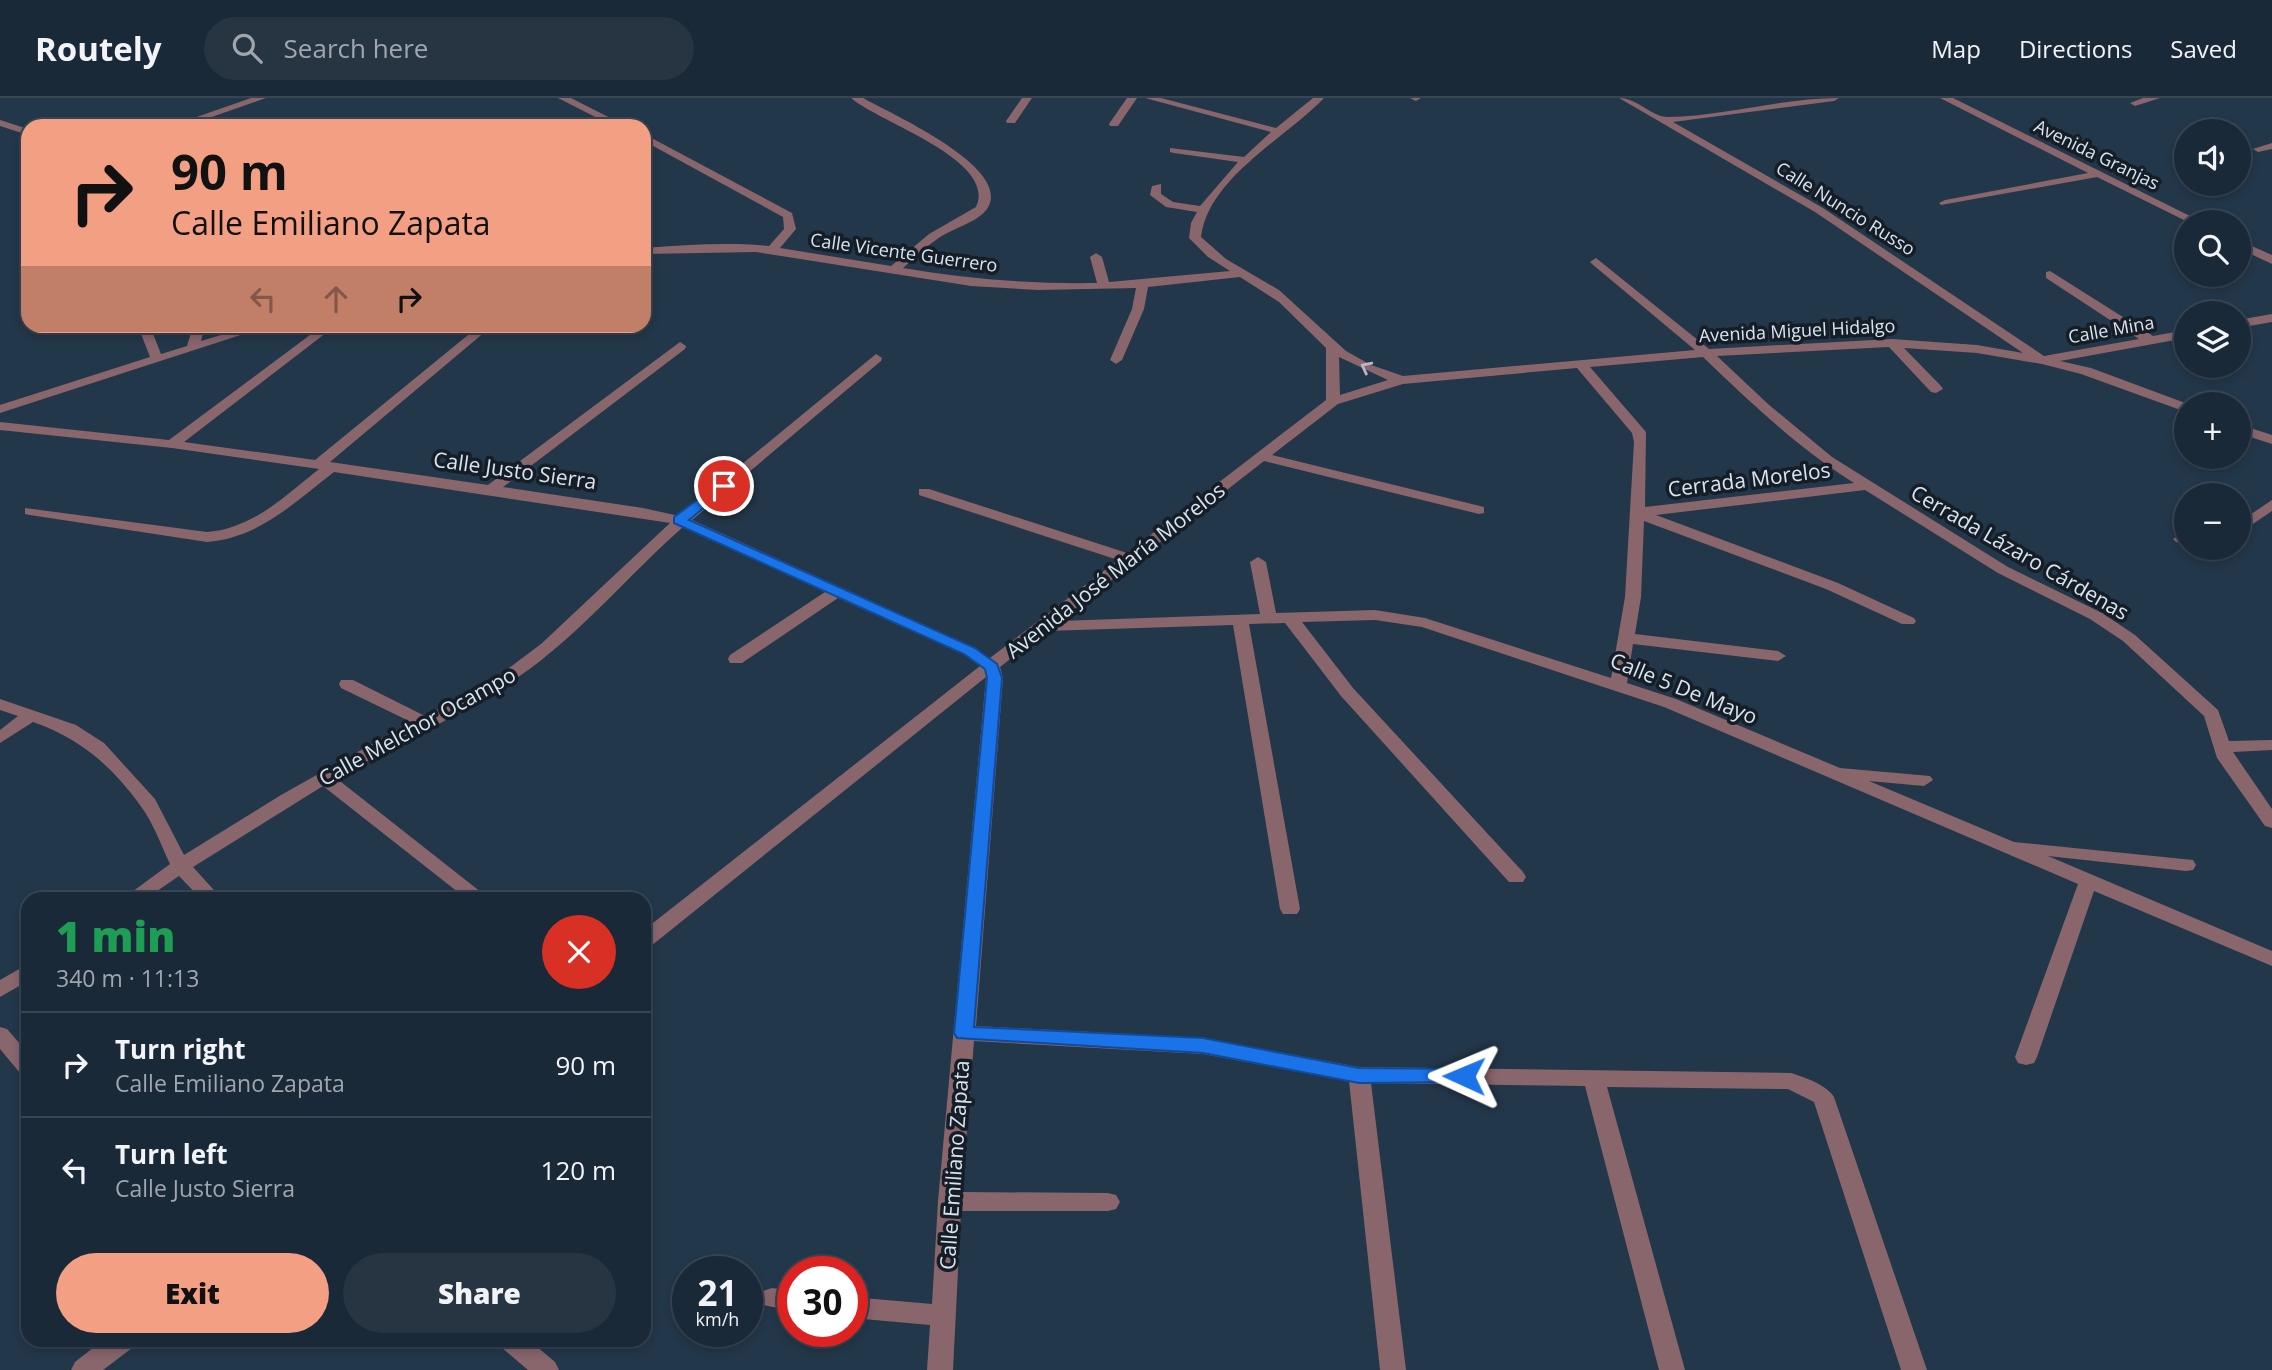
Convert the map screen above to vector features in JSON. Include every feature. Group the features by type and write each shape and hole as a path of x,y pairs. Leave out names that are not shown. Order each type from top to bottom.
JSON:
{"street":[{"path":"197,119 261,98"},
{"path":"563,98 606,119"},
{"path":"856,98 962,158 972,167 985,189 985,202 981,209 933,236 893,270"},
{"path":"1011,121 1027,98"},
{"path":"1114,124 1132,98"},
{"path":"1150,98 1277,131"},
{"path":"1319,98 1246,160 1194,225 1195,237 1208,251 1273,292 1303,316 1332,348 1376,372 1402,380"},
{"name":"Calle Nuncio Russo","path":"1624,98 1848,229 2042,360"},
{"path":"1665,120 1833,98"},
{"name":"Avenida Granjas","path":"1945,98 2174,211"},
{"path":"2135,103 2155,98"},
{"path":"0,123 21,130"},
{"path":"0,133 21,138"},
{"path":"651,141 788,215 790,229 772,250"},
{"path":"2258,149 2272,146"},
{"path":"1174,150 1246,160"},
{"path":"1945,203 2098,174"},
{"path":"1157,187 1155,195 1160,200 1204,210"},
{"name":"Calle Vicente Guerrero","path":"651,250 699,247 772,250 974,282 1143,283 1242,273"},
{"path":"2251,251 2272,260"},
{"path":"1096,257 1103,284"},
{"name":"Cerrada Lázaro Cárdenas","path":"1596,262 1706,353 1773,416 1865,486 2003,570 2096,617 2129,638 2213,714 2232,769 2272,822"},
{"path":"2050,275 2150,340"},
{"path":"1116,360 1138,309 1143,283"},
{"path":"2251,322 2272,318"},
{"path":"147,333 158,359"},
{"path":"193,347 197,333"},
{"path":"0,409 239,333"},
{"path":"172,444 320,333"},
{"path":"30,512 207,537 226,537 245,530 478,333"},
{"name":"Calle Mina","path":"2042,360 2174,336"},
{"path":"1892,343 1936,389"},
{"name":"Avenida Miguel Hidalgo","path":"1402,380 1706,353 1892,343 1977,349 2042,360 2103,376 2174,403"},
{"path":"493,488 680,346"},
{"path":"1332,348 1333,401"},
{"name":"Calle Melchor Ocampo","path":"141,892 180,865 324,778 523,667 559,638 679,520 705,503 876,358"},
{"path":"1580,364 1639,432 1638,513 1627,638 1618,684"},
{"name":"Avenida José María Morelos","path":"651,935 1127,558 1333,401 1402,380"},
{"name":"Calle Justo Sierra","path":"0,426 172,444 493,488 598,503 679,520 834,593 969,651 992,667"},
{"path":"2251,433 2272,440"},
{"path":"1259,456 1479,510"},
{"name":"Cerrada Morelos","path":"1638,513 1865,486"},
{"path":"925,492 1127,558"},
{"path":"2251,520 2272,504"},
{"path":"1638,513 1832,586 1908,621"},
{"path":"1258,562 1269,618"},
{"path":"736,659 834,593"},
{"name":"Calle 5 De Mayo","path":"1044,626 1375,615 1405,618 1618,684 1670,703 2271,959"},
{"path":"1290,618 1347,692 1516,877"},
{"path":"1240,620 1290,909"},
{"path":"1627,638 1778,656"},
{"name":"Calle Emiliano Zapata","path":"940,1370 950,1201 995,678 992,667"},
{"path":"347,684 424,722"},
{"path":"0,704 70,729 98,747 149,803 180,865 206,892"},
{"path":"0,738 33,714"},
{"path":"2224,747 2272,745"},
{"path":"1826,771 1924,780"},
{"path":"324,778 472,892"},
{"path":"2001,845 2186,865"},
{"path":"2026,1057 2088,883"},
{"path":"0,990 21,976"},
{"path":"964,1033 1203,1046 1359,1075 1791,1081 1823,1097 1914,1370"},
{"path":"0,1035 21,1059"},
{"path":"1359,1075 1394,1370"},
{"path":"1594,1078 1672,1370"},
{"path":"950,1201 1108,1202"},
{"path":"868,1309 945,1316"},
{"path":"84,1370 114,1347"},
{"path":"519,1347 546,1370"}],"route":[{"path":"724,486 705,503 679,520 834,593 969,651 992,667 995,678 964,1033 1203,1046 1359,1075 1464,1076"}]}
